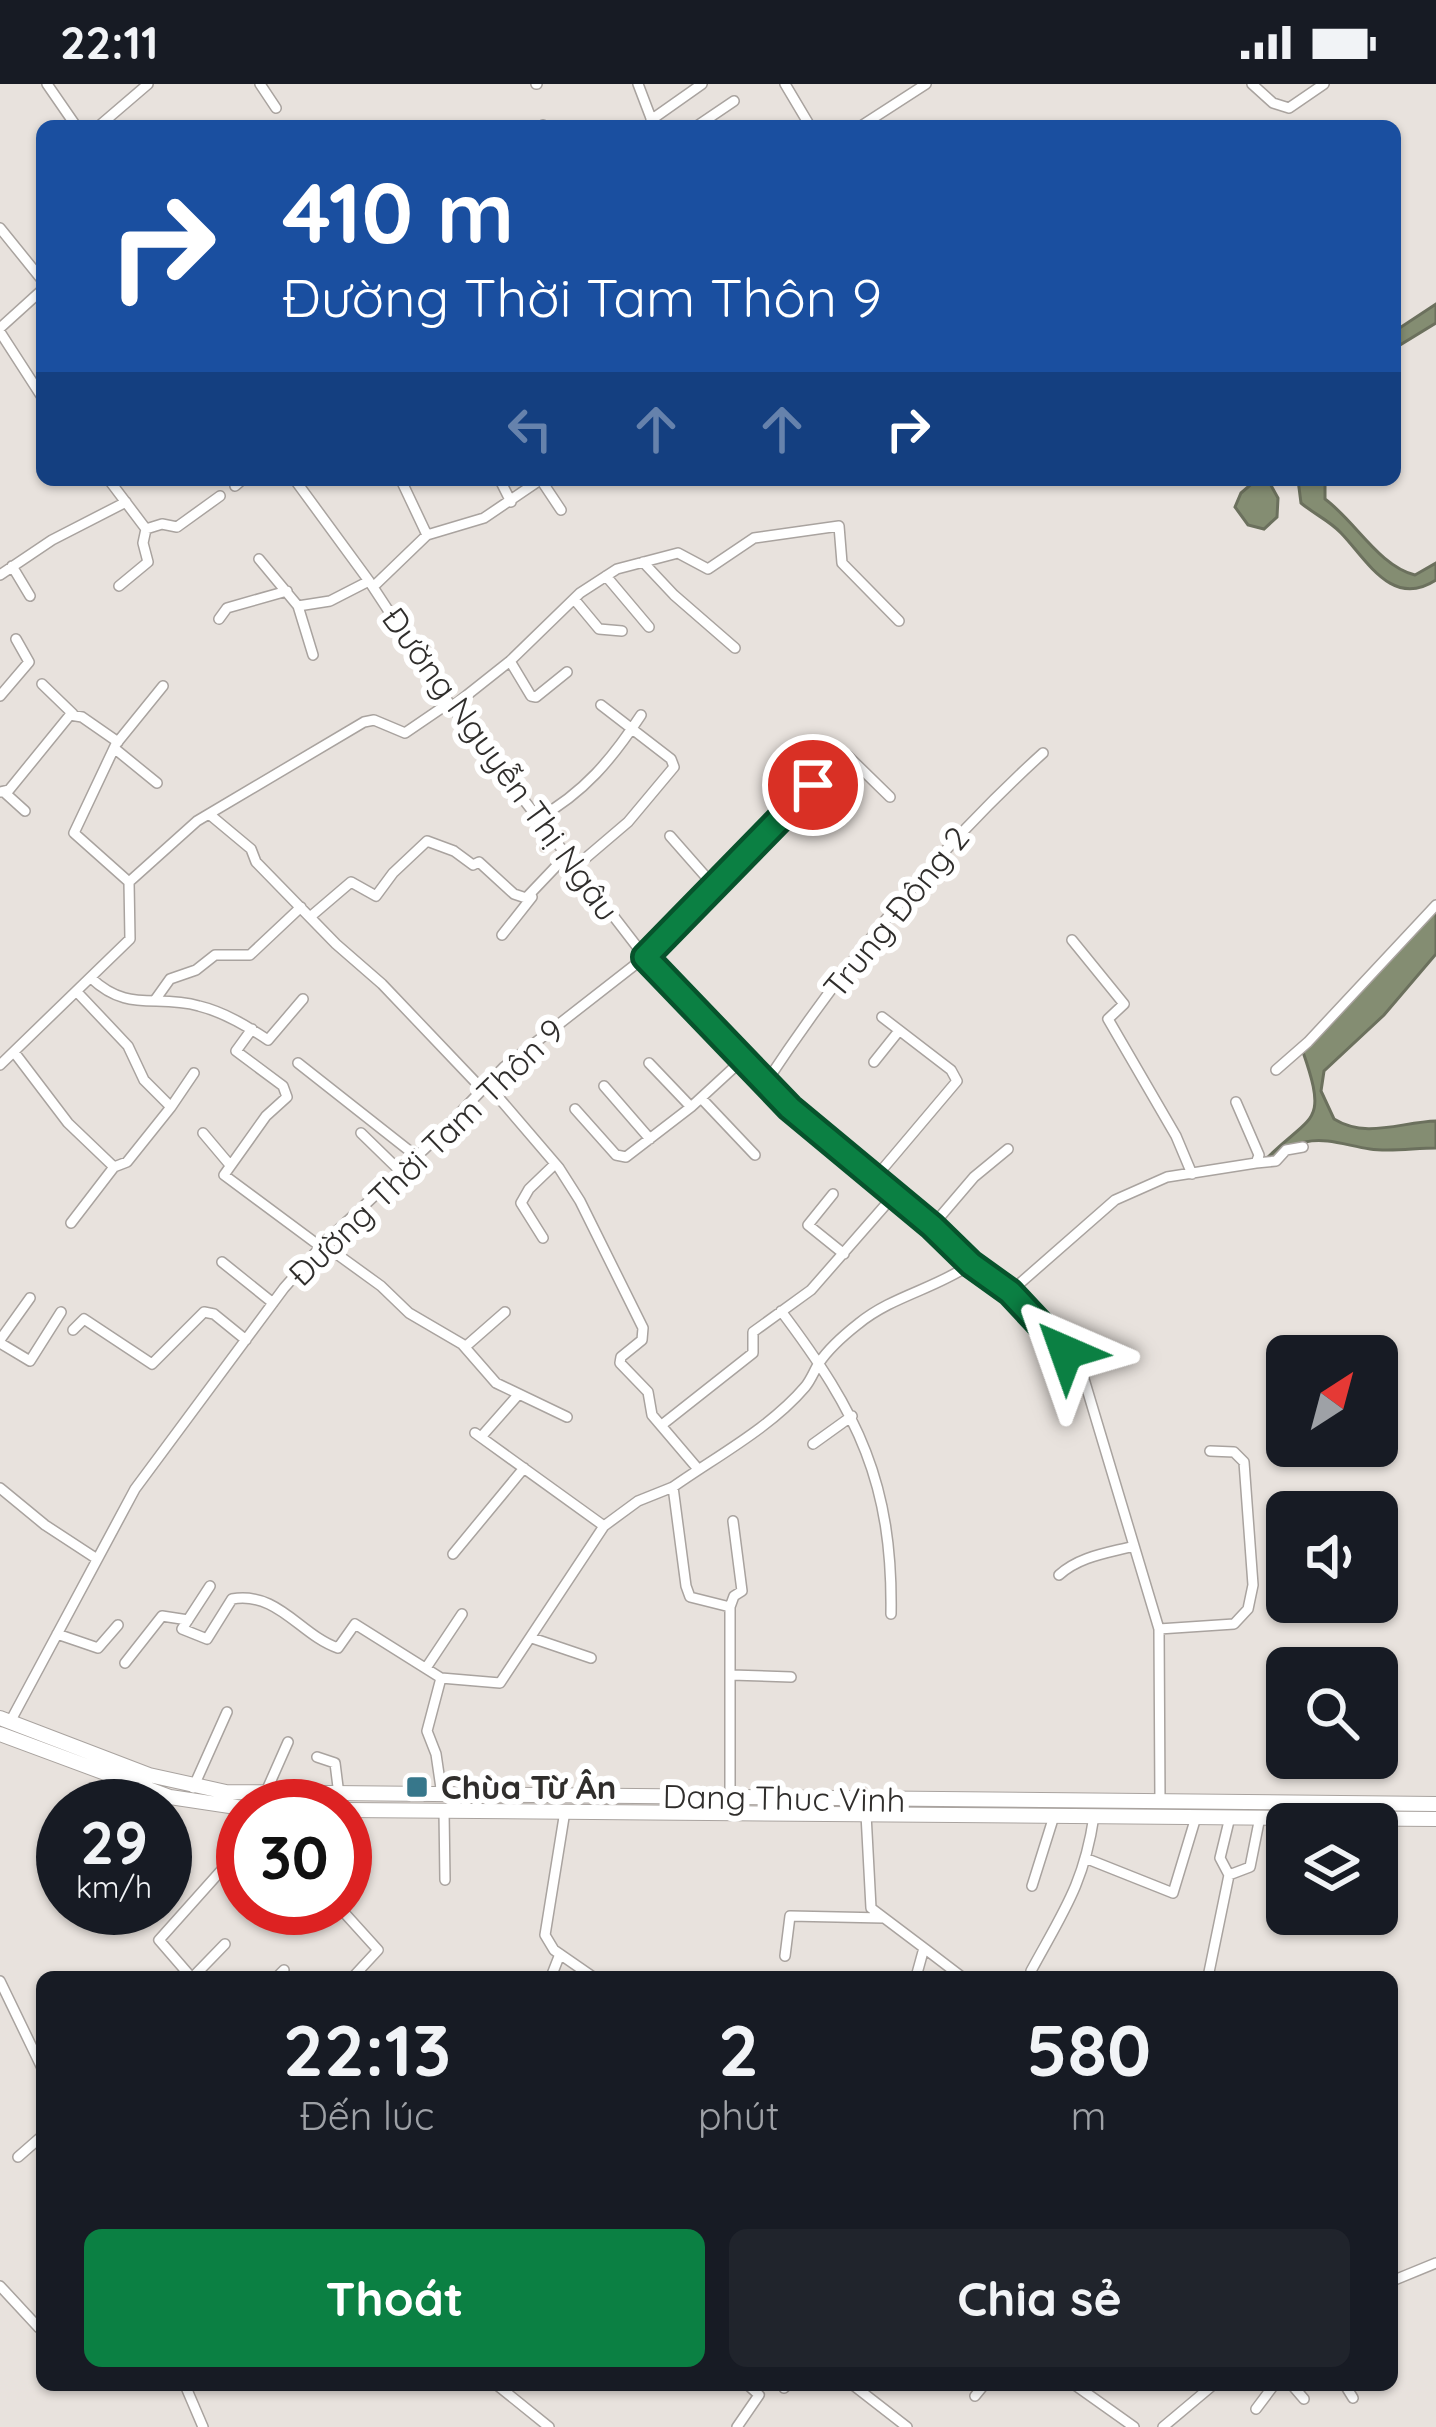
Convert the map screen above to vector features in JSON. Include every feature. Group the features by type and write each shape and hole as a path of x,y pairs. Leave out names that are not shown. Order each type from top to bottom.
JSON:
{"main road":[{"name":"Dang Thuc Vinh","path":"3,1725 149,1775 216,1790"},
{"path":"3,1725 170,1797 216,1804"},
{"name":"Dang Thuc Vinh","path":"372,1802 730,1797 1436,1804"},
{"name":"Dang Thuc Vinh","path":"443,1803 565,1811 1436,1819"}],"street":[{"path":"47,84 72,120"},
{"path":"106,120 148,84"},
{"path":"260,84 276,108"},
{"path":"638,84 651,120"},
{"path":"656,120 702,84"},
{"path":"785,84 807,120"},
{"path":"870,120 926,84"},
{"path":"1252,84 1274,103 1289,108 1324,84"},
{"path":"706,120 734,101"},
{"path":"0,228 36,273"},
{"path":"36,296 0,330 36,388"},
{"path":"114,486 146,529 143,543 148,562 119,586"},
{"name":"Đường Nguyễn Thị Ngâu","path":"299,486 451,705 645,957 765,1084 971,1264 1010,1292 1081,1369 1160,1629 1160,1802"},
{"path":"404,486 427,535"},
{"path":"503,486 511,502"},
{"path":"298,606 330,601 371,584 427,535 472,524 532,486"},
{"path":"544,486 561,510"},
{"path":"146,529 162,524 177,527 220,496"},
{"path":"0,575 52,540 126,502"},
{"path":"129,882 209,814 364,722 381,722 405,733 451,705 510,661 574,598 606,576 643,562 678,553 708,568 754,538 839,526 842,563 898,620"},
{"path":"260,559 298,606 313,655"},
{"path":"643,562 735,648"},
{"path":"12,566 30,596"},
{"path":"606,576 649,627"},
{"path":"219,619 227,608 287,591"},
{"path":"574,598 599,629 622,632"},
{"path":"2,691 29,662 16,639"},
{"path":"510,661 536,697 567,672"},
{"path":"42,684 157,783"},
{"path":"0,1065 130,939 129,882 74,833 116,745 163,686"},
{"path":"574,868 628,822 674,767 671,759 601,705"},
{"path":"25,811 2,792 70,715 76,716"},
{"path":"537,819 568,802 596,777 641,715"},
{"name":"Đường Thời Tam Thôn 9","path":"3,1725 135,1489 273,1303 322,1245 554,1024 645,957 860,743"},
{"name":"Trung Đông 2","path":"765,1084 838,980 939,854 1043,753"},
{"path":"848,756 890,797"},
{"path":"209,814 251,849 256,862 485,1086 555,1164 580,1201 643,1328 642,1340 619,1360 644,1387 652,1415 698,1469"},
{"path":"670,836 714,886"},
{"path":"310,917 351,882 376,896 427,841 454,851 473,865 479,862 514,894 526,898 535,892"},
{"path":"502,935 565,857"},
{"path":"1276,1070 1436,904"},
{"path":"155,1000 170,979 196,970 215,955 250,955 301,907"},
{"path":"1072,940 1124,1004 1108,1018 1177,1136 1192,1174"},
{"path":"91,978 119,1000 196,1005 268,1040 303,999"},
{"path":"77,992 128,1046 144,1080 171,1107"},
{"path":"875,1178 957,1081 951,1070 882,1017"},
{"path":"251,1029 236,1051 284,1086 287,1096 266,1116 224,1175 381,1286 409,1313 465,1348 496,1383 567,1418"},
{"path":"874,1062 898,1032"},
{"path":"14,1052 68,1123 114,1167"},
{"path":"575,1109 616,1155 626,1156 741,1061"},
{"path":"298,1063 416,1156"},
{"path":"650,1063 754,1155"},
{"path":"71,1223 114,1167 127,1162 194,1073"},
{"path":"604,1086 650,1138"},
{"path":"1236,1102 1259,1154 1256,1163"},
{"path":"203,1133 230,1165"},
{"path":"362,1133 400,1171"},
{"path":"1010,1292 1115,1200 1167,1178 1276,1161 1286,1150 1303,1147"},
{"path":"932,1226 974,1178 1008,1149"},
{"path":"543,1238 521,1203 555,1164"},
{"path":"833,1194 808,1225 844,1255"},
{"path":"663,1424 753,1353 753,1332 812,1290 895,1194"},
{"path":"222,1262 273,1303"},
{"path":"210,1586 182,1629 207,1639 232,1599 250,1599 284,1609 324,1643 338,1648 355,1624 441,1678 500,1683 604,1526 638,1501 673,1486 783,1408 807,1385 819,1362 861,1322 898,1298 971,1264"},
{"path":"30,1298 0,1342 30,1361 61,1312"},
{"path":"781,1311 819,1362 872,1458 892,1577 892,1615"},
{"path":"73,1330 84,1318 152,1364 203,1312 214,1314 246,1340"},
{"path":"465,1348 505,1312"},
{"path":"518,1395 478,1435 604,1526"},
{"path":"813,1444 852,1416"},
{"path":"1160,1629 1234,1624 1248,1609 1252,1585 1244,1462 1234,1452 1210,1451"},
{"path":"453,1554 524,1468"},
{"path":"673,1486 691,1597 730,1607"},
{"path":"0,1488 97,1559"},
{"path":"730,1797 730,1607 742,1591 734,1521"},
{"path":"1059,1575 1091,1556 1134,1546"},
{"path":"426,1668 462,1614"},
{"path":"125,1663 162,1616 188,1621"},
{"path":"57,1634 98,1648 118,1625"},
{"path":"532,1638 591,1658"},
{"path":"731,1676 790,1677"},
{"path":"441,1678 427,1731 436,1754 443,1803 445,1880"},
{"path":"193,1788 226,1712"},
{"path":"272,1779 288,1742"},
{"path":"317,1757 335,1763 338,1779"},
{"path":"565,1811 544,1935 584,1971"},
{"path":"866,1814 872,1908 954,1971"},
{"path":"1032,1886 1054,1816"},
{"path":"1031,1970 1068,1909 1094,1816"},
{"path":"1085,1858 1173,1893 1196,1816"},
{"path":"1209,1971 1229,1875 1220,1858 1229,1817"},
{"path":"1229,1875 1250,1867 1260,1817"},
{"path":"187,1971 159,1940 216,1876"},
{"path":"785,1956 790,1916 884,1918"},
{"path":"359,1971 378,1950 364,1935"},
{"path":"198,1971 225,1944"},
{"path":"918,1971 924,1948"},
{"path":"555,1971 560,1954"},
{"path":"0,1981 36,2056"},
{"path":"18,2157 36,2141"},
{"path":"1398,2279 1436,2264"},
{"path":"0,2286 36,2326"},
{"path":"187,2391 203,2427"},
{"path":"504,2391 549,2427"},
{"path":"737,2427 758,2400 755,2391"},
{"path":"861,2391 907,2427"},
{"path":"975,2396 979,2391"},
{"path":"1084,2391 1134,2427"},
{"path":"1163,2427 1206,2391"},
{"path":"1256,2409 1270,2391"},
{"path":"1297,2391 1304,2399"},
{"path":"1349,2391 1353,2398"}],"shaded area":[{"path":"1436,304 1436,323 1401,344 1401,327"},
{"path":"1249,486 1271,486 1278,498 1277,517 1264,529 1248,525 1235,507"},
{"path":"1299,486 1325,486 1325,499 1390,563 1415,575 1436,563 1436,580 1406,589 1393,585 1337,529 1301,503"},
{"path":"1436,910 1436,954 1384,1015 1324,1071 1321,1091 1334,1119 1346,1125 1371,1129 1436,1121 1436,1148 1378,1150 1313,1141 1263,1162 1311,1117 1314,1094 1303,1052"}],"place":[{"name":"Chùa Từ Ân","path":"417,1787"}],"route":[{"path":"813,785 645,957 790,1108 1010,1292 1066,1352"}]}
